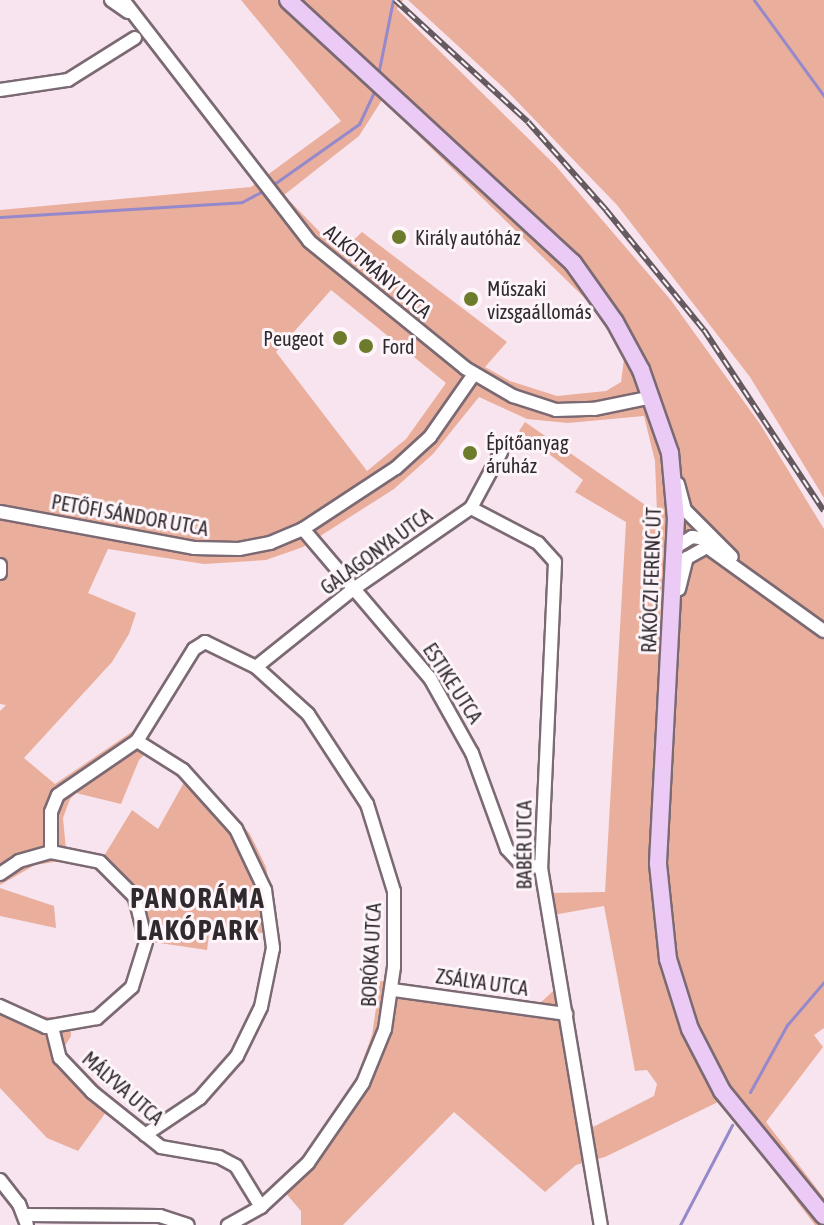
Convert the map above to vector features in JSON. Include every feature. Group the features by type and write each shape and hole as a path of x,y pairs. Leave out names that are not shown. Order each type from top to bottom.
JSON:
{"main road":[{"name":"RÁKÓCZI FERENC ÚT","path":"288,0 573,263 622,334 652,397 670,453 680,542 670,639 658,864 663,932 675,988 722,1091 824,1216"}],"street":[{"path":"111,0 139,22"},
{"name":"ALKOTMÁNY UTCA","path":"123,0 309,241 474,374 520,399 556,410 594,409 652,397"},
{"path":"0,90 68,80 135,38"},
{"name":"PETŐFI SÁNDOR UTCA","path":"0,512 211,550 252,547 303,529 396,468 430,437 474,374"},
{"name":"GALAGONYA UTCA","path":"256,667 352,590 471,508 501,452"},
{"path":"670,453 685,510 714,545"},
{"name":"BABÉR UTCA","path":"471,508 538,543 555,562 541,868 601,1225"},
{"name":"ESTIKE UTCA","path":"303,529 352,590 407,649 458,721 510,855 541,868"},
{"path":"680,542 705,535 824,631"},
{"path":"670,639 687,558 714,545"},
{"path":"0,565 0,573"},
{"name":"BORÓKA UTCA","path":"51,852 51,812 58,795 137,741 200,645 213,644 256,667 323,733 353,776 376,826 394,891 393,990 385,1029 363,1083 308,1163 261,1207 228,1225"},
{"path":"137,741 183,770 236,829 265,890 273,948 261,1007 237,1056 200,1098 145,1135"},
{"path":"0,874 19,861 51,852 85,856 121,879 140,908 146,942 138,976 115,1006 83,1024 52,1027 18,1018 0,1006"},
{"name":"ZSÁLYA UTCA","path":"393,990 566,1014"},
{"name":"MÁLYVA UTCA","path":"52,1027 60,1058 145,1135 173,1151 231,1162 261,1207"},
{"path":"0,1180 26,1220 160,1216 188,1225"}],"shaded area":[{"path":"241,0 403,0 397,9 555,165 670,299 760,424 824,529 824,1028 814,1035 823,1047 766,1122 824,1198 824,1225 815,1225 720,1101 605,1157 576,1165 545,1192 454,1112 343,1225 301,1225 301,1211 277,1183 314,1145 355,1082 372,1035 380,981 538,1005 564,981 591,1128 654,1096 657,1084 647,1070 635,1071 604,906 553,915 548,893 605,892 626,522 575,492 583,480 519,431 525,422 657,513 655,461 644,416 568,423 527,419 479,397 433,454 394,489 303,547 266,560 204,564 108,549 88,593 136,613 129,634 112,662 24,758 55,784 139,727 153,746 139,760 121,804 76,793 70,799 63,818 67,860 35,865 0,885 0,711 6,705 0,704 0,210 251,187 341,121","holes":["382,100 597,310 624,359 621,382 606,391 557,396 510,381 485,367 507,342 362,232 340,253 284,195 359,136","331,290 446,383 406,439 367,471 276,352"]},
{"path":"408,0 824,0 824,498 750,377 617,205 506,90"},
{"path":"192,768 250,834 266,867 278,932 209,935 207,950 139,940 126,900 96,869 132,810 158,829"},
{"path":"0,888 54,906 56,928 0,916"},
{"path":"0,998 35,1015 70,1020 71,1036 63,1049 114,1101 78,1151 47,1138 0,1088"}],"waterway":[{"path":"379,70 393,0"},
{"path":"754,0 824,96"},
{"path":"274,184 359,124 374,92"},
{"path":"0,217 242,202 263,191"},
{"path":"750,1092 787,1025 824,982"},
{"path":"680,1225 732,1125"}],"railway":[{"path":"395,0 528,122 606,210 704,330 824,511"}],"place":[{"name":"Király autóház","path":"399,237"},
{"name":"Műszaki vizsgaállomás","path":"471,299"},
{"name":"Peugeot","path":"340,338"},
{"name":"Ford","path":"366,346"},
{"name":"Építőanyag áruház","path":"470,453"}],"district":[{"name":"PANORÁMA LAKÓPARK","path":"198,914"}]}
